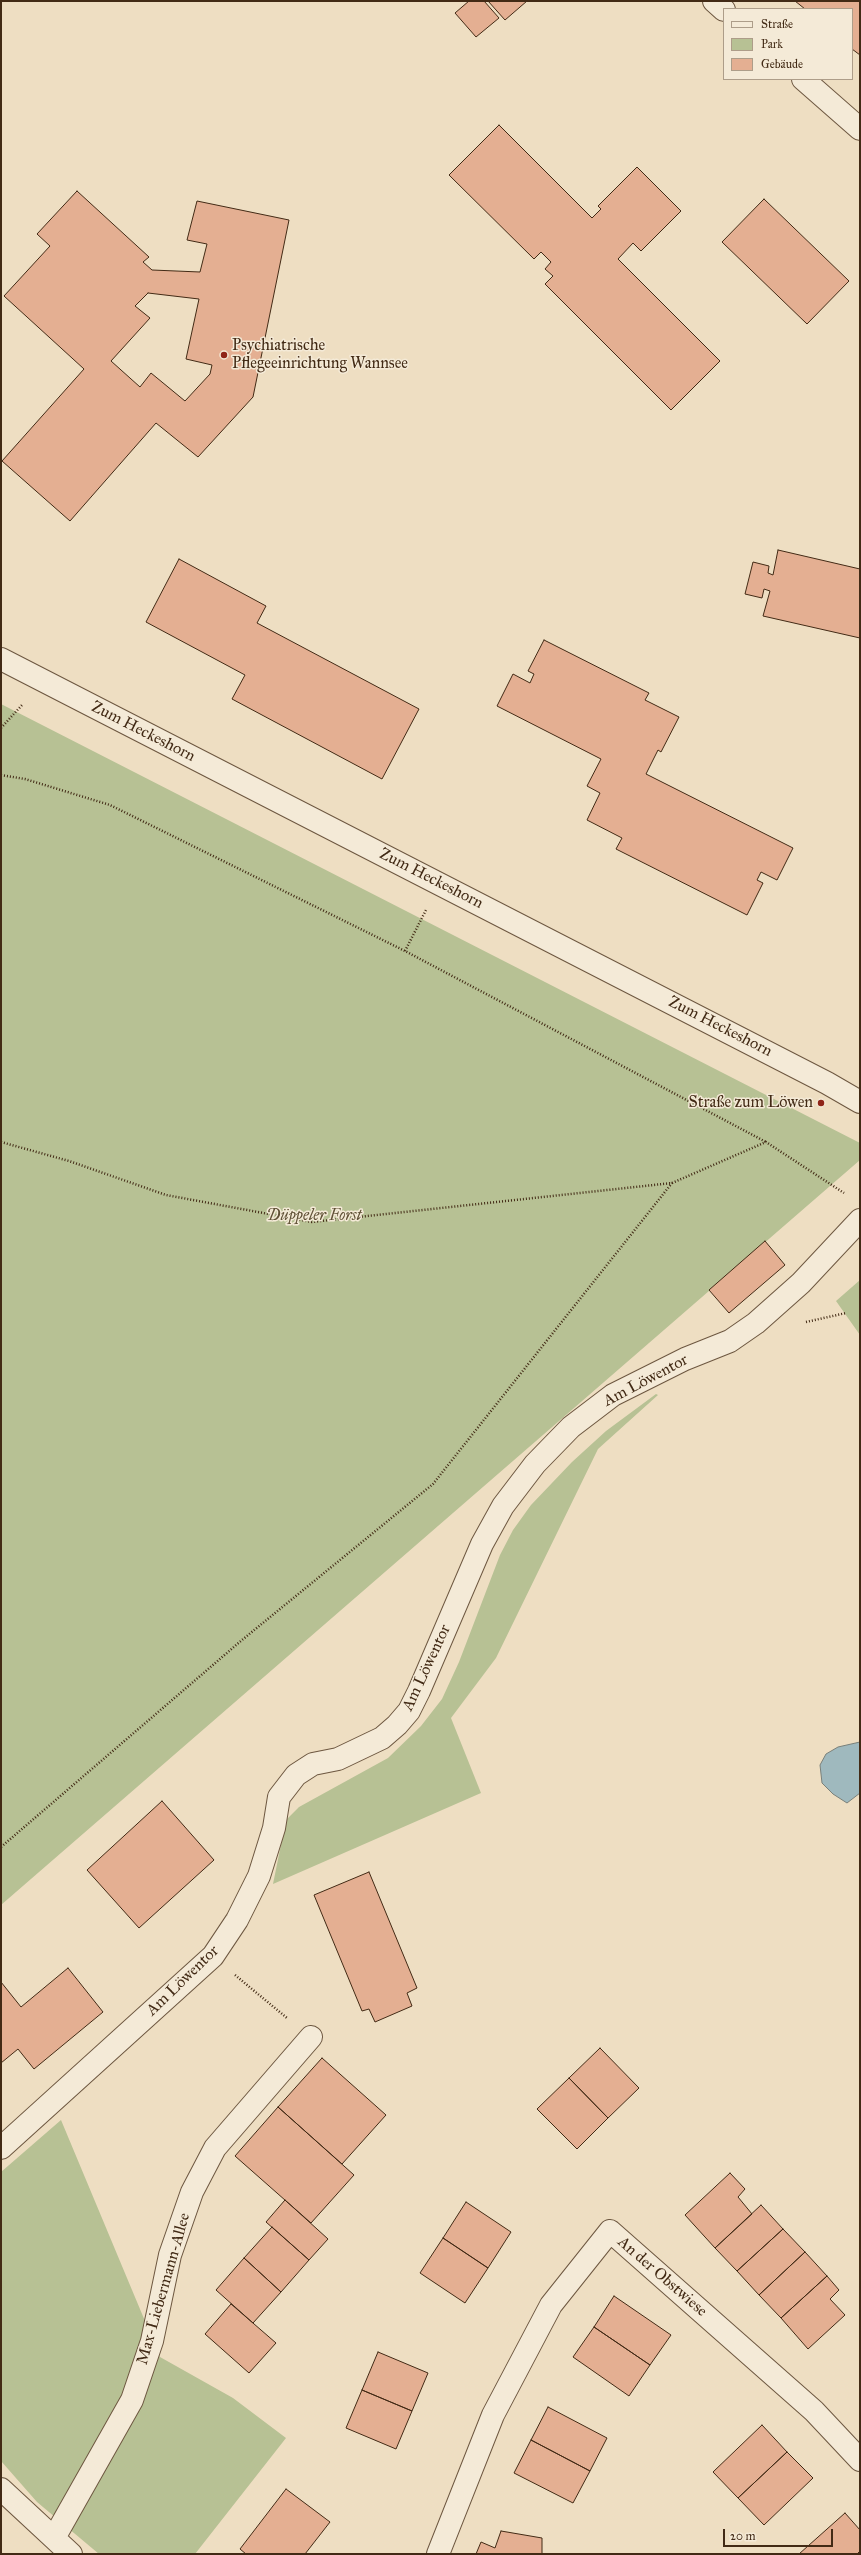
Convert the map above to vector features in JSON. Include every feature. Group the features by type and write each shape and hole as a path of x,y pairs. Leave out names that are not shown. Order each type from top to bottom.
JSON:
{"street":[{"path":"714,1 723,9"},
{"path":"804,80 860,129"},
{"name":"Zum Heckeshorn","path":"1,659 440,883 827,1083 860,1102"},
{"name":"Am Löwentor","path":"1,2148 213,1956 237,1920 259,1876 274,1828 279,1798 296,1775 313,1764 338,1759 382,1738 397,1725 409,1711 482,1544 503,1506 535,1464 571,1427 613,1395 685,1359 730,1341 756,1323 801,1283 860,1220"},
{"name":"Max-Liebermann-Allee","path":"54,2538 132,2400 152,2341 170,2255 196,2186 215,2148 311,2037"},
{"name":"An der Obstwiese","path":"438,2554 493,2415 551,2305 610,2231 814,2411 860,2460"},
{"path":"1,2489 71,2554"}],"path":[{"path":"1,775 25,778 110,806 405,951 766,1142 847,1195"},
{"path":"405,951 440,883"},
{"path":"1,1142 69,1161 166,1195 312,1222 672,1182 766,1142"},
{"path":"1,1847 242,1640 433,1484 672,1182"},
{"path":"801,1323 846,1313"},
{"path":"213,1956 311,2037"}],"green space":[{"name":"Düppeler Forst","path":"1,704 860,1143 860,1160 1,1905"},
{"path":"860,1280 860,1335 836,1301"},
{"path":"656,1394 658,1395 598,1449 496,1658 451,1718 481,1793 273,1884 286,1820 299,1807 388,1758 421,1726 442,1699 459,1662 500,1555 513,1530 531,1505 572,1462 606,1431"},
{"path":"61,2120 160,2357 233,2398 286,2438 195,2554 99,2554 37,2502 1,2461 1,2172"}],"water":[{"path":"860,1742 860,1793 847,1803 833,1794 822,1783 820,1765 826,1754 838,1747"}],"building":[{"path":"469,1 484,1 499,18 476,37 455,13"},
{"path":"488,1 527,1 505,20"},
{"path":"795,1 860,1 860,55 853,50 853,8 804,8"},
{"path":"499,125 592,218 601,209 598,206 637,167 681,211 641,251 633,243 618,259 720,361 671,410 545,284 553,276 545,269 551,262 541,252 534,259 449,175"},
{"name":"Psychiatrische Pflegeeinrichtung Wannsee","path":"77,191 149,257 143,262 152,270 200,272 207,244 187,240 197,201 289,220 253,397 198,457 156,423 70,521 2,461 84,369 4,296 50,246 37,234","holes":["148,293 199,299 186,359 212,365 210,374 185,401 151,373 140,387 111,361 150,318 135,306"]},
{"path":"764,199 849,281 807,324 722,242"},
{"path":"778,550 860,569 860,638 763,616 770,591 764,589 762,598 745,594 753,562 769,566 768,573 773,575"},
{"path":"179,559 266,606 257,623 419,709 382,779 232,699 245,675 146,622"},
{"path":"544,640 649,693 645,700 679,717 661,752 658,750 646,774 793,848 777,880 761,872 757,880 763,883 747,915 616,849 622,838 587,820 600,793 587,786 601,759 497,706 513,674 530,683 534,674 528,671"},
{"path":"765,1241 785,1265 729,1313 709,1290"},
{"path":"162,1801 214,1860 139,1928 87,1870"},
{"path":"369,1872 417,1988 407,1993 412,2006 375,2022 369,2009 362,2011 314,1895"},
{"path":"68,1968 103,2012 34,2069 18,2049 1,2063 1,1982 21,2007"},
{"path":"600,2048 639,2088 608,2118 569,2078"},
{"path":"322,2058 386,2115 342,2164 278,2107"},
{"path":"569,2078 608,2118 577,2149 537,2109"},
{"path":"278,2107 354,2175 311,2223 235,2156"},
{"path":"730,2173 745,2189 738,2197 752,2214 715,2248 685,2215"},
{"path":"285,2200 328,2239 309,2260 266,2222"},
{"path":"466,2202 511,2232 488,2268 443,2238"},
{"path":"761,2205 783,2229 737,2271 715,2248"},
{"path":"272,2227 309,2260 281,2292 244,2258"},
{"path":"783,2229 805,2252 759,2295 737,2271"},
{"path":"443,2238 488,2268 465,2303 420,2273"},
{"path":"805,2252 827,2276 781,2318 759,2295"},
{"path":"244,2258 281,2292 253,2323 216,2290"},
{"path":"827,2276 839,2290 830,2299 845,2315 808,2349 781,2318"},
{"path":"614,2296 671,2335 650,2365 594,2327"},
{"path":"231,2304 276,2343 249,2373 205,2334"},
{"path":"594,2327 650,2365 629,2396 573,2357"},
{"path":"378,2352 428,2373 412,2411 362,2390"},
{"path":"362,2390 412,2411 396,2449 346,2428"},
{"path":"548,2407 607,2438 590,2471 531,2440"},
{"path":"762,2425 787,2452 738,2498 713,2472"},
{"path":"531,2440 590,2471 573,2503 514,2473"},
{"path":"787,2452 813,2478 764,2525 738,2498"},
{"path":"286,2489 330,2522 305,2554 246,2554 240,2549"},
{"path":"845,2513 860,2530 860,2551 857,2554 799,2554"},
{"path":"501,2531 542,2538 542,2554 476,2554 481,2542 495,2548"}],"place":[{"name":"Psychiatrische Pflegeeinrichtung Wannsee","path":"224,355"},
{"name":"Straße zum Löwen","path":"821,1103"}]}
